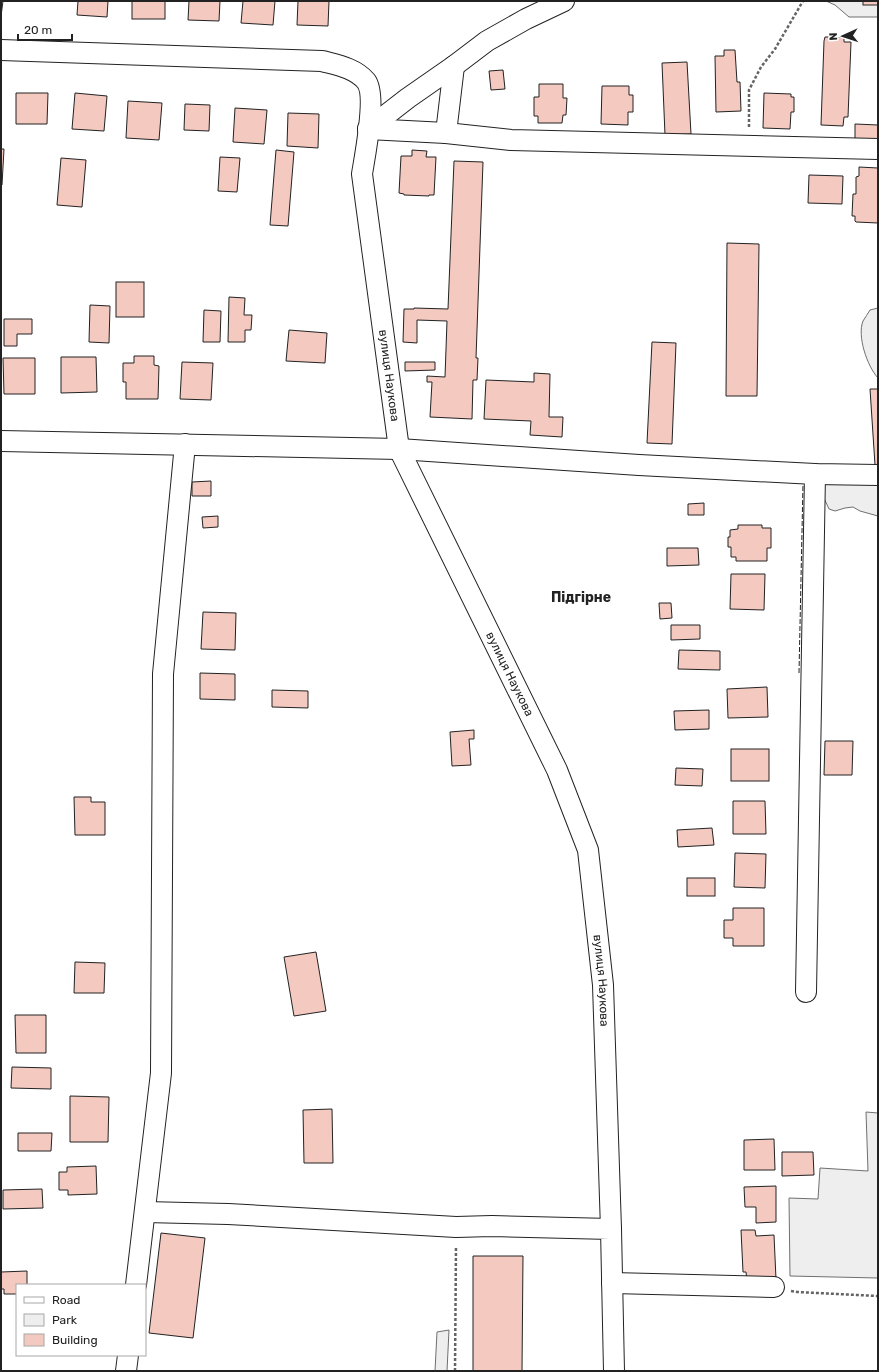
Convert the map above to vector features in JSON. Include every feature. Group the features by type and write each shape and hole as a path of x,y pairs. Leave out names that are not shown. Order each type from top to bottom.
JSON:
{"street":[{"path":"368,129 487,41 526,19 564,1"},
{"name":"вулиця Наукова","path":"1,50 322,61 351,69 366,81 371,97 362,174 399,449 557,770 588,850 603,985 614,1371"},
{"path":"446,133 454,66"},
{"path":"368,129 446,133 511,140 878,149"},
{"path":"1,441 399,449 639,465 815,474 878,475"},
{"path":"136,1284 161,1074 163,674 185,444"},
{"path":"806,992 815,474"},
{"path":"144,1212 228,1214 456,1227 492,1226 611,1229"},
{"path":"612,1283 774,1287"},
{"path":"126,1371 128,1356"}],"path":[{"path":"749,146 749,90 761,67 776,49 803,1"},
{"path":"455,1371 456,1227"},
{"path":"774,1287 797,1292 878,1296"}],"green space":[{"path":"826,1 878,1 878,17 849,17 835,5"},
{"path":"878,308 878,378 870,366 864,351 861,327 870,310"},
{"path":"827,479 868,482 878,486 878,516 860,511 853,507 835,511 829,509 821,488"},
{"path":"866,1112 878,1113 878,1278 790,1276 789,1198 818,1199 820,1168 868,1171"},
{"path":"449,1330 447,1371 435,1371 437,1332"}],"building":[{"path":"1,1 3,1 1,16"},
{"path":"78,1 108,1 107,17 77,15"},
{"path":"132,1 165,1 165,19 132,19"},
{"path":"189,1 220,1 219,21 188,20"},
{"path":"243,1 275,1 273,25 241,23"},
{"path":"298,1 329,1 328,26 297,25"},
{"path":"863,1 878,1 878,5 863,5"},
{"path":"825,37 844,37 844,42 851,42 848,117 844,117 843,126 821,125"},
{"path":"724,50 735,50 737,82 740,82 741,111 716,112 715,56 724,56"},
{"path":"687,62 691,134 665,135 662,63"},
{"path":"503,70 505,89 491,90 489,71"},
{"path":"539,84 563,84 563,98 567,98 566,115 563,115 562,123 538,123 538,116 534,116 534,97 539,97"},
{"path":"602,86 629,86 629,95 633,95 633,112 628,112 628,125 601,124"},
{"path":"16,93 48,93 47,124 16,124"},
{"path":"75,93 107,96 104,131 72,129"},
{"path":"764,93 791,94 791,97 794,97 794,112 791,112 790,129 763,128"},
{"path":"128,101 162,103 159,140 126,138"},
{"path":"185,104 210,105 209,131 184,130"},
{"path":"235,108 267,110 264,144 233,142"},
{"path":"288,113 319,114 318,148 287,146"},
{"path":"855,124 878,125 878,141 855,140"},
{"path":"1,149 4,149 2,185 1,185"},
{"path":"276,150 294,152 288,226 270,225"},
{"path":"412,150 427,151 426,157 436,157 434,195 404,195 399,193 401,156 412,156"},
{"path":"220,157 240,158 237,192 218,191"},
{"path":"61,158 86,160 82,207 57,205"},
{"path":"454,161 483,162 476,358 478,358 477,380 473,380 472,419 430,417 432,382 427,382 427,376 445,377 447,321 417,320 417,343 403,342 404,309 448,309"},
{"path":"859,167 878,168 878,223 856,222 855,216 852,216 853,194 856,194 856,177 859,176"},
{"path":"809,175 843,176 842,204 808,203"},
{"path":"727,243 759,244 757,396 726,396"},
{"path":"116,282 144,282 144,317 116,317"},
{"path":"229,297 245,298 244,315 252,315 251,330 245,330 245,342 228,342"},
{"path":"90,305 110,306 109,343 89,342"},
{"path":"204,310 221,311 220,342 203,342"},
{"path":"4,319 32,319 32,334 17,334 17,346 4,346"},
{"path":"289,330 327,333 325,363 286,361"},
{"path":"652,342 676,343 672,444 647,443"},
{"path":"134,356 154,356 154,365 159,366 158,399 126,399 126,382 123,382 123,363 134,363"},
{"path":"61,357 96,357 97,392 61,393"},
{"path":"3,358 35,358 35,394 4,394"},
{"path":"182,362 213,363 211,400 180,399"},
{"path":"405,362 435,362 435,370 405,371"},
{"path":"534,373 550,374 549,417 563,417 562,437 530,435 531,421 484,419 486,380 534,382"},
{"path":"870,389 878,389 878,464 875,465"},
{"path":"211,481 211,496 192,496 192,482"},
{"path":"704,503 704,515 688,515 688,504"},
{"path":"218,516 218,527 203,528 202,517"},
{"path":"738,525 762,525 762,528 771,528 771,548 767,548 767,561 736,561 736,557 731,557 731,547 728,547 728,537 730,537 730,530 738,529"},
{"path":"667,548 698,548 699,565 667,566"},
{"path":"731,574 765,574 764,610 730,609"},
{"path":"659,603 671,603 672,618 660,619"},
{"path":"203,612 236,613 235,650 201,649"},
{"path":"671,625 700,625 700,639 671,640"},
{"path":"679,650 720,651 720,670 678,669"},
{"path":"200,673 235,674 235,700 200,699"},
{"path":"767,687 768,717 728,718 727,689"},
{"path":"272,690 308,691 308,708 272,707"},
{"path":"709,710 709,729 675,730 674,711"},
{"path":"474,730 474,739 469,739 471,765 452,766 450,732"},
{"path":"825,741 853,741 852,775 824,775"},
{"path":"731,749 769,749 769,781 731,781"},
{"path":"676,768 703,769 702,786 675,785"},
{"path":"74,797 91,797 91,802 105,802 105,835 75,835"},
{"path":"733,801 765,801 766,834 733,834"},
{"path":"712,828 714,845 678,847 677,830"},
{"path":"735,853 766,854 765,888 734,887"},
{"path":"687,878 715,878 715,896 687,896"},
{"path":"733,908 764,908 764,946 733,946 733,938 724,938 724,920 733,920"},
{"path":"316,952 326,1011 294,1016 284,957"},
{"path":"75,962 105,963 104,993 74,993"},
{"path":"15,1015 46,1015 46,1053 16,1053"},
{"path":"12,1067 51,1068 51,1089 11,1088"},
{"path":"70,1096 109,1097 108,1142 70,1142"},
{"path":"332,1109 333,1163 304,1163 303,1110"},
{"path":"18,1133 52,1133 51,1151 18,1151"},
{"path":"774,1139 775,1170 744,1170 744,1140"},
{"path":"782,1152 813,1152 814,1175 782,1176"},
{"path":"96,1166 97,1194 68,1195 68,1190 59,1190 59,1172 67,1172 67,1167"},
{"path":"776,1186 776,1222 756,1223 756,1207 745,1207 744,1187"},
{"path":"42,1189 43,1208 3,1209 3,1190"},
{"path":"741,1230 755,1230 756,1236 774,1235 776,1279 747,1281 746,1272 743,1272"},
{"path":"161,1233 205,1238 193,1338 149,1333"},
{"path":"473,1256 523,1256 522,1371 473,1371"},
{"path":"27,1271 27,1284 16,1284 16,1294 4,1294 4,1289 1,1289 1,1272"}],"fence":[{"path":"799,673 803,484"}],"district":[{"name":"Підгірне","path":"581,597"}]}
